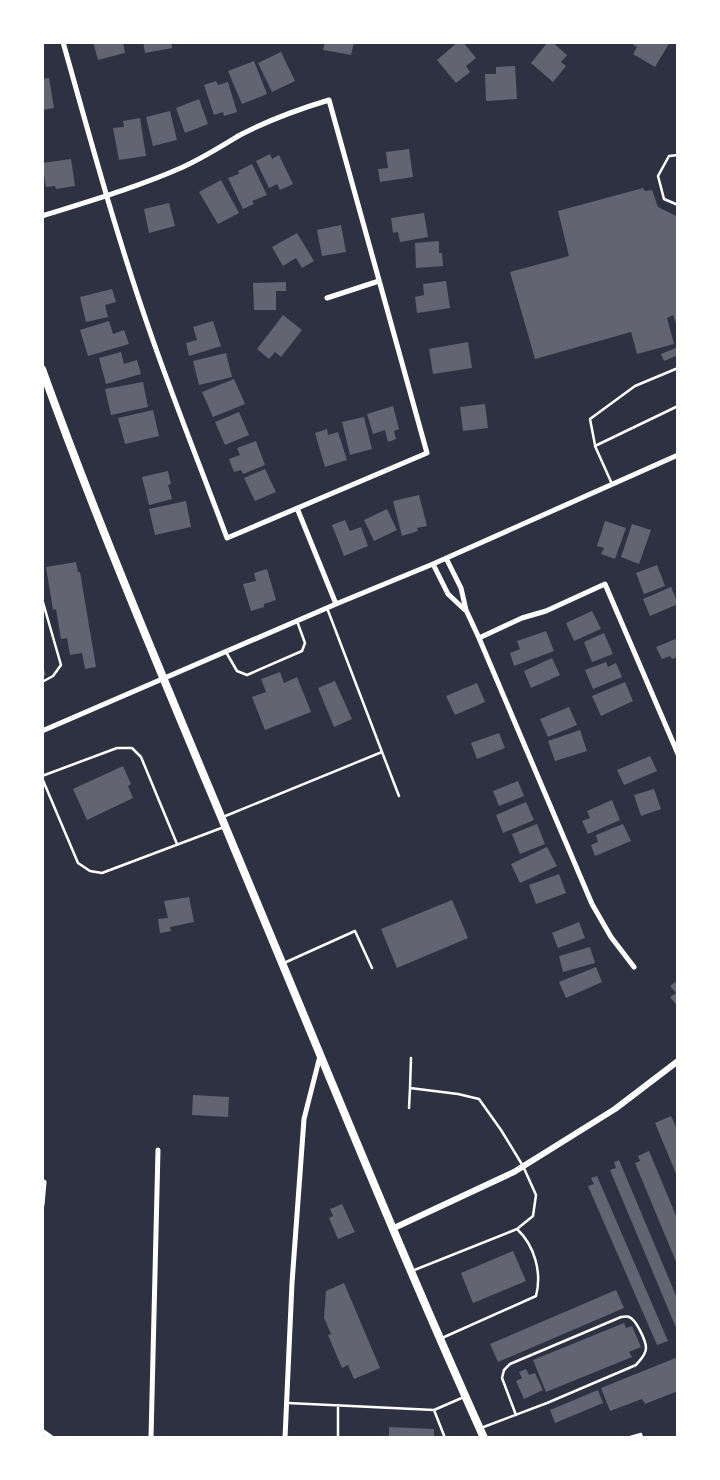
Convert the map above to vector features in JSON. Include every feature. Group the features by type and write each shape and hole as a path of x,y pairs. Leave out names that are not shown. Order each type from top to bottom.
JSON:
{"main road":[{"path":"42,369 163,678 282,964 484,1438"}],"street":[{"path":"42,216 106,196 185,166 243,134 296,110 329,100 427,453 227,538 149,329 106,196 63,42"},
{"path":"327,298 379,281"},
{"path":"42,731 433,564 678,455"},
{"path":"297,508 336,604"},
{"path":"446,558 461,588 466,610 592,904 611,937 634,967"},
{"path":"433,564 448,594 466,610"},
{"path":"479,638 522,618 546,611 605,584 678,754"},
{"path":"285,1438 292,1283 304,1119 321,1054"},
{"path":"394,1228 523,1166 614,1109 678,1061"},
{"path":"151,1438 158,1150"},
{"path":"42,1206 44,1182"},
{"path":"42,1431 52,1438"}],"lane":[{"path":"678,155 669,156 658,176 664,199 678,205"},
{"path":"612,484 595,446 590,419 635,386 678,368"},
{"path":"595,446 678,406"},
{"path":"42,599 61,665 53,676 42,682"},
{"path":"327,608 399,796"},
{"path":"226,652 238,670 247,675 255,672 302,651 305,643 297,621"},
{"path":"177,844 141,757 132,748 117,748 42,777 78,863 90,871 102,873 225,826"},
{"path":"222,818 382,752"},
{"path":"282,964 355,932 372,968"},
{"path":"408,1108 411,1058"},
{"path":"410,1088 458,1094 479,1099 523,1166 536,1195 534,1216 517,1229 412,1271"},
{"path":"441,1338 536,1296 538,1286 537,1263 523,1234 517,1229"},
{"path":"479,1428 516,1415 547,1403 636,1365 643,1358 646,1349 644,1340 634,1320 629,1316 621,1317 510,1364 504,1370 502,1378 516,1415"},
{"path":"287,1402 434,1410 466,1396"},
{"path":"338,1405 338,1438"},
{"path":"434,1410 445,1438"},
{"path":"626,1438 641,1434 642,1438"}],"building":[{"path":"93,42 123,42 125,53 98,60"},
{"path":"143,42 171,42 172,48 145,53"},
{"path":"325,42 354,42 351,55 323,50"},
{"path":"458,42 463,42 476,58 466,66 470,72 456,83 437,60"},
{"path":"548,42 552,42 567,55 561,62 566,66 553,82 531,63"},
{"path":"635,42 670,42 655,67 633,54 637,47 633,45"},
{"path":"281,52 295,81 272,92 258,63"},
{"path":"254,61 267,94 242,104 228,71"},
{"path":"515,66 517,99 486,101 485,74 496,74 496,67"},
{"path":"49,78 54,108 42,110 42,79"},
{"path":"216,81 218,85 228,82 237,112 224,116 223,112 214,115 204,85"},
{"path":"199,99 208,124 185,133 176,108"},
{"path":"170,111 177,140 153,146 146,117"},
{"path":"140,118 146,156 119,160 113,128 124,127 123,121"},
{"path":"409,149 413,177 380,182 378,169 388,168 386,152"},
{"path":"270,154 272,159 279,155 293,184 280,190 277,184 269,188 256,161"},
{"path":"71,159 75,186 56,189 55,186 46,187 42,163"},
{"path":"252,164 267,195 252,201 254,204 243,209 228,178 239,174 238,171"},
{"path":"221,180 239,213 218,224 199,192"},
{"path":"643,188 645,191 652,190 658,207 678,217 678,329 673,315 667,318 674,344 637,354 631,332 535,359 510,272 569,256 558,211"},
{"path":"169,203 175,226 149,233 144,209"},
{"path":"424,213 428,237 400,242 398,232 393,233 391,218"},
{"path":"341,225 346,252 322,256 317,230"},
{"path":"297,233 314,261 302,268 296,258 283,266 272,247"},
{"path":"439,241 439,253 442,253 443,266 416,268 415,243"},
{"path":"446,281 450,308 417,313 415,297 424,295 423,284"},
{"path":"286,282 286,291 276,291 276,310 254,310 253,283"},
{"path":"112,289 116,302 105,305 108,317 86,322 80,297"},
{"path":"283,315 302,330 281,357 275,352 269,359 257,349"},
{"path":"109,321 113,334 124,330 129,344 88,356 80,330"},
{"path":"213,321 221,346 189,356 186,343 197,340 193,327"},
{"path":"468,342 472,368 433,374 429,349"},
{"path":"678,347 678,355 664,361 661,354"},
{"path":"121,352 124,364 137,360 141,374 106,384 99,358"},
{"path":"226,353 232,377 199,385 193,361"},
{"path":"234,379 245,404 213,417 202,392"},
{"path":"143,382 148,407 111,415 105,389"},
{"path":"485,404 488,428 463,431 460,407"},
{"path":"393,406 399,429 394,431 396,439 388,442 385,430 373,434 367,414"},
{"path":"153,410 159,436 125,444 118,418"},
{"path":"239,412 249,435 225,445 215,422"},
{"path":"364,417 372,449 350,455 342,422"},
{"path":"327,429 328,435 338,432 347,460 325,467 315,433"},
{"path":"256,441 265,465 243,474 241,470 234,472 229,459 240,455 237,448"},
{"path":"265,469 276,492 255,501 244,478"},
{"path":"168,471 171,484 168,485 172,499 149,505 142,477"},
{"path":"419,495 427,526 417,528 418,531 402,536 393,501"},
{"path":"186,501 191,527 155,535 149,509"},
{"path":"387,509 397,530 374,541 364,520"},
{"path":"345,520 350,531 361,527 368,546 344,556 332,525"},
{"path":"605,521 626,528 615,559 601,554 604,548 597,546"},
{"path":"632,524 651,530 639,564 621,557"},
{"path":"76,562 78,572 80,572 96,667 85,669 82,653 70,655 67,638 61,639 56,609 53,610 46,567"},
{"path":"657,565 665,586 644,594 636,573"},
{"path":"267,569 276,600 264,604 264,607 251,611 243,584 256,581 254,573"},
{"path":"671,587 678,604 650,616 643,599"},
{"path":"592,611 601,629 574,641 566,623"},
{"path":"546,631 554,651 514,666 510,653 520,649 517,641"},
{"path":"604,633 613,654 592,662 584,642"},
{"path":"678,638 678,657 672,659 670,656 662,659 656,647"},
{"path":"552,658 560,675 531,688 524,671"},
{"path":"606,662 608,667 616,663 622,677 593,689 585,670"},
{"path":"42,663 46,675 42,676"},
{"path":"280,672 284,683 297,677 311,712 265,730 252,697 266,692 261,679"},
{"path":"335,681 352,719 334,727 318,688"},
{"path":"625,682 633,701 601,716 592,696"},
{"path":"477,683 485,702 455,715 446,696"},
{"path":"569,707 577,725 548,737 540,719"},
{"path":"580,730 587,751 555,761 548,741"},
{"path":"499,733 505,748 477,759 471,743"},
{"path":"650,756 657,771 624,785 617,770"},
{"path":"123,766 131,784 128,786 133,798 87,820 73,789"},
{"path":"518,781 524,796 499,806 493,791"},
{"path":"654,789 661,809 641,816 634,795"},
{"path":"612,800 620,820 588,834 582,821 590,818 587,811"},
{"path":"526,802 534,820 503,833 496,815"},
{"path":"537,824 545,844 520,854 512,834"},
{"path":"623,824 631,841 595,856 591,845 598,842 596,835"},
{"path":"547,847 557,866 520,883 511,864"},
{"path":"559,874 566,893 536,904 529,885"},
{"path":"189,897 194,922 170,927 171,931 160,933 158,919 168,918 164,901"},
{"path":"452,900 468,938 397,968 381,929"},
{"path":"579,922 585,938 558,948 552,933"},
{"path":"590,947 595,963 563,972 559,956"},
{"path":"596,967 602,982 566,998 559,982"},
{"path":"678,980 678,1007 670,997 676,993 670,986"},
{"path":"193,1095 229,1097 228,1117 192,1115"},
{"path":"671,1116 678,1131 677,1176 655,1123"},
{"path":"649,1151 677,1218 677,1264 635,1163 640,1161 638,1156"},
{"path":"619,1160 677,1298 677,1330 610,1170 616,1168 614,1162"},
{"path":"597,1176 668,1341 657,1345 588,1186 594,1184 591,1178"},
{"path":"342,1204 355,1232 338,1239 329,1218 333,1216 330,1209"},
{"path":"513,1251 526,1281 473,1303 461,1273"},
{"path":"344,1283 380,1368 354,1379 348,1365 342,1368 328,1335 331,1334 324,1318 326,1291"},
{"path":"616,1290 624,1308 498,1362 490,1344"},
{"path":"624,1323 626,1328 632,1326 641,1347 629,1352 632,1357 546,1392 533,1360"},
{"path":"678,1357 678,1391 645,1404 642,1399 610,1411 601,1388"},
{"path":"526,1369 529,1375 535,1373 543,1390 524,1399 516,1381 522,1378 519,1372"},
{"path":"598,1390 603,1403 555,1423 550,1410"},
{"path":"389,1427 434,1429 434,1438 389,1438"}]}
